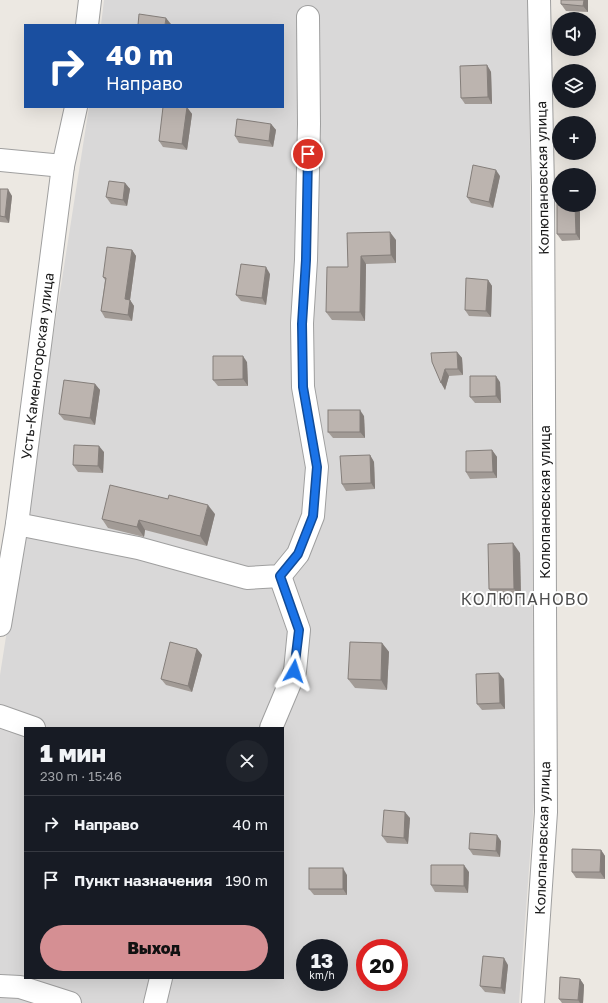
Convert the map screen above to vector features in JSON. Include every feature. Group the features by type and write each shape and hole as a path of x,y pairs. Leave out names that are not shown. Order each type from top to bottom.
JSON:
{"street":[{"path":"87,24 90,0"},
{"name":"Колюпановская улица","path":"533,1003 546,812 543,186 540,0"},
{"path":"17,524 138,548 247,578 280,576 298,554 313,516 317,467 302,379 302,324 306,260 309,124 308,17"},
{"name":"Усть-Каменогорская улица","path":"0,625 17,524 63,166 76,108"},
{"path":"0,160 63,166"},
{"path":"271,727 294,671 299,630 280,576"},
{"path":"0,716 31,727"},
{"path":"155,1003 161,979"},
{"path":"0,986 20,987 70,1003"}],"shaded area":[{"path":"104,0 529,0 534,802 519,1003 0,1003 0,675 89,108 284,108 284,24 101,24"}],"building":[{"path":"561,0 584,0 583,6 561,4"},
{"path":"139,14 166,18 165,24 138,24"},
{"path":"487,65 488,97 461,98 460,66"},
{"path":"163,108 187,108 182,144 159,141"},
{"path":"237,119 271,124 269,141 235,136"},
{"path":"473,165 496,170 489,202 467,197"},
{"path":"109,181 125,183 123,200 106,197"},
{"path":"0,189 8,189 5,217 0,216"},
{"path":"557,212 575,212 576,234 557,234"},
{"path":"390,232 391,255 361,256 360,312 326,312 327,267 348,267 347,233"},
{"path":"107,247 132,250 125,299 130,300 128,315 101,311 106,278 103,277"},
{"path":"241,264 266,267 262,298 236,295"},
{"path":"466,278 488,280 486,311 465,310"},
{"path":"457,352 458,369 445,369 441,383 432,362 431,353"},
{"path":"213,356 243,356 243,379 213,380"},
{"path":"470,376 496,376 496,396 470,397"},
{"path":"64,380 95,384 90,418 59,414"},
{"path":"328,410 360,410 360,432 328,432"},
{"path":"74,445 99,446 98,466 73,465"},
{"path":"492,450 493,472 466,472 466,451"},
{"path":"370,455 371,483 342,484 340,456"},
{"path":"110,485 168,499 169,495 208,505 200,536 139,520 137,527 102,519"},
{"path":"513,543 514,589 489,589 488,544"},
{"path":"170,642 197,649 188,686 161,679"},
{"path":"350,642 382,643 381,680 348,679"},
{"path":"499,673 500,703 477,704 476,674"},
{"path":"384,810 405,812 404,838 382,836"},
{"path":"470,833 497,835 496,851 469,849"},
{"path":"572,849 601,850 600,872 572,872"},
{"path":"431,865 464,865 464,886 431,885"},
{"path":"309,868 343,868 343,889 309,889"},
{"path":"483,956 504,958 501,988 480,986"},
{"path":"560,977 580,979 578,1000 559,999"}],"district":[{"name":"КОЛЮПАНОВО","path":"525,599"}],"route":[{"path":"294,671 299,630 280,576 298,554 313,516 317,467 303,387 302,324 306,260 308,154"}]}
